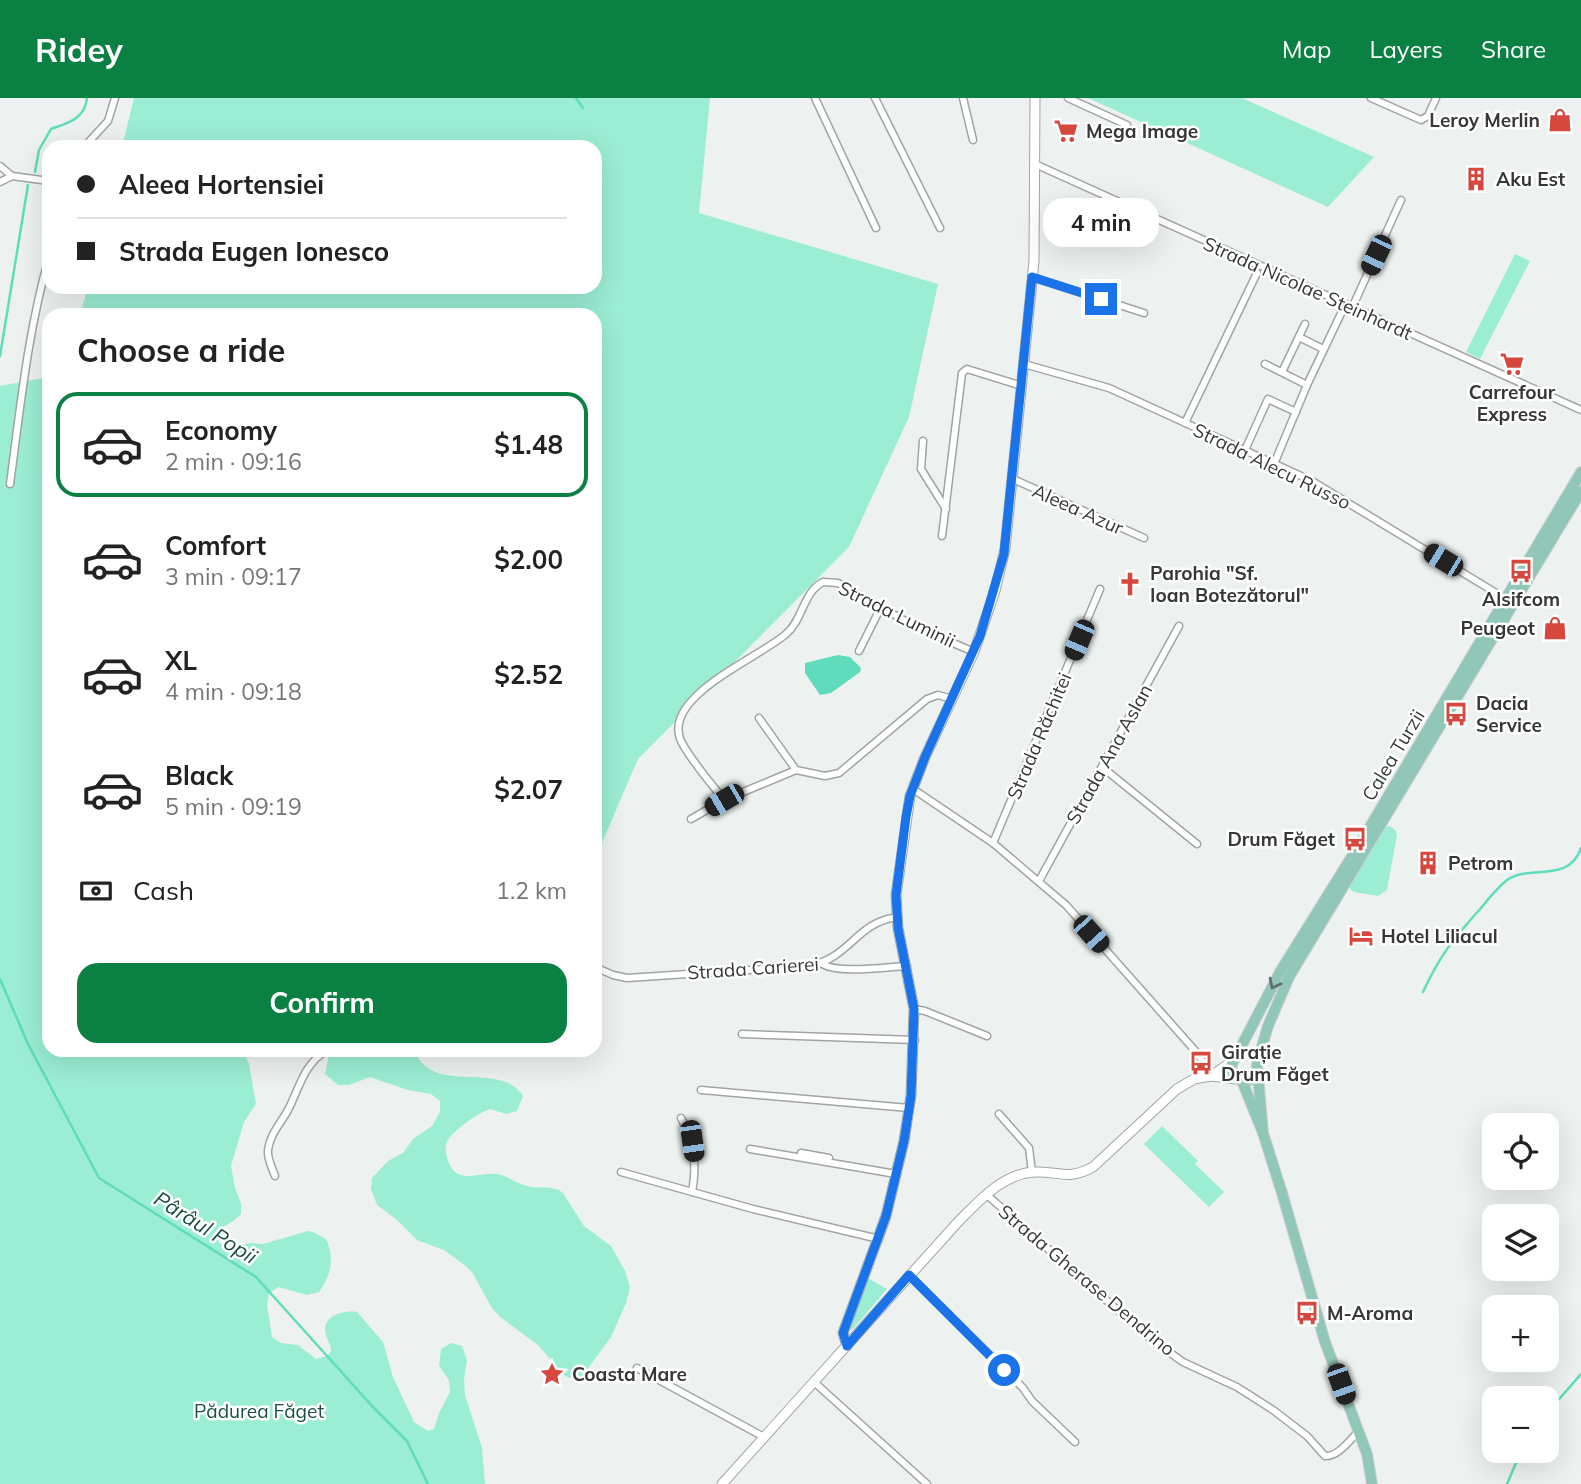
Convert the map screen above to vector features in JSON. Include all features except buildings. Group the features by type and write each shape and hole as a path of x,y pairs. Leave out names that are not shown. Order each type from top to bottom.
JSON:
{"main road":[{"name":"Calea Turzii","path":"1372,1484 1367,1454 1325,1342 1263,1133 1239,1080 1231,1070 1280,972 1361,842 1581,472"},
{"name":"Calea Turzii","path":"1263,1133 1257,1068 1268,1026 1289,977 1581,493"},
{"path":"1235,1059 1251,1057 1257,1068 1250,1080 1239,1080"}],"street":[{"path":"90,140 108,121 115,98"},
{"path":"816,98 876,228"},
{"path":"875,98 940,228"},
{"path":"963,98 973,140"},
{"path":"847,1346 843,1333 879,1239 909,1108 915,1040 914,1009 897,917 898,872 913,789 974,652 990,609 1004,554 1032,277 1035,98"},
{"path":"1068,98 1127,125"},
{"path":"1371,98 1421,120 1428,116 1436,98"},
{"name":"Strada Nicolae Steinhardt","path":"1035,164 1581,410"},
{"path":"0,166 12,176 42,180"},
{"path":"0,182 12,176"},
{"path":"1274,464 1323,349 1348,307 1401,200"},
{"path":"1185,424 1256,273"},
{"path":"1032,277 1144,313"},
{"path":"10,484 27,355 42,282"},
{"path":"1282,372 1305,324"},
{"path":"1299,337 1323,349"},
{"name":"Strada Alecu Russo","path":"1024,364 1109,388 1274,464 1337,495 1506,599"},
{"path":"1265,364 1307,384"},
{"path":"942,536 964,370 1022,386"},
{"path":"1245,450 1268,400 1296,412"},
{"path":"922,441 921,469 946,509"},
{"name":"Aleea Azur","path":"1013,479 1144,538"},
{"name":"Strada Luminii","path":"724,800 681,740 680,716 692,698 787,634 819,584 828,581 838,583 940,639 974,652"},
{"name":"Strada Răchitei","path":"993,844 1100,589"},
{"path":"859,651 881,607"},
{"name":"Strada Ana Aslan","path":"1039,881 1178,626"},
{"path":"691,819 724,800 796,770 825,776 839,773 927,699 938,695 952,699"},
{"path":"759,718 796,770"},
{"path":"1102,767 1197,844"},
{"path":"913,789 993,844 1066,905 1198,1054 1211,1076"},
{"name":"Strada Carierei","path":"602,970 627,978 821,964 842,953 872,924 897,917"},
{"path":"821,964 829,968 907,967"},
{"path":"914,1009 987,1036"},
{"path":"742,1034 915,1040"},
{"path":"275,1177 267,1153 271,1138 306,1069 316,1057"},
{"path":"1211,1076 1235,1059"},
{"path":"722,1484 958,1222 1007,1179 1032,1172 1069,1176 1085,1171 1111,1152 1177,1088 1194,1079 1211,1076 1239,1080"},
{"path":"701,1090 909,1108"},
{"path":"999,1114 1029,1148 1032,1172"},
{"path":"681,1118 692,1141 695,1172 692,1192"},
{"path":"750,1149 894,1173"},
{"path":"801,1153 894,1173"},
{"path":"621,1172 879,1239"},
{"name":"Strada Gherase Dendrino","path":"988,1195 1149,1337 1183,1362 1237,1387 1273,1410 1307,1436 1325,1456 1331,1457 1359,1431"},
{"path":"909,1275 1023,1388 1032,1401 1075,1441"},
{"path":"638,1367 764,1437"},
{"path":"814,1382 927,1484"}],"green space":[{"path":"134,98 710,98 699,213 938,284 909,417 849,547 638,759 602,843 602,308 82,308 86,294 602,294 602,140 124,140"},
{"path":"1088,98 1242,98 1374,157 1328,207"},
{"path":"1515,254 1530,261 1480,359 1466,352"},
{"name":"Pădurea Făget","path":"42,378 42,1057 246,1057 256,1104 244,1122 231,1166 241,1203 241,1214 222,1229 219,1243 229,1247 263,1244 308,1231 326,1239 330,1266 319,1292 307,1295 279,1287 269,1293 267,1304 272,1337 281,1343 298,1345 316,1359 327,1356 331,1351 326,1324 342,1313 357,1312 383,1342 393,1377 414,1422 428,1431 434,1429 450,1392 449,1380 439,1366 441,1349 451,1343 462,1346 467,1361 465,1395 482,1448 485,1484 0,1484 0,386"},
{"path":"1390,826 1397,835 1387,890 1378,896 1354,892 1350,886 1384,827"},
{"path":"329,1057 419,1057 423,1064 435,1072 499,1080 512,1085 523,1096 517,1111 506,1114 490,1109 466,1123 446,1144 446,1153 450,1166 461,1175 497,1174 527,1186 559,1190 584,1226 611,1246 625,1271 630,1287 611,1337 581,1378 576,1380 565,1376 538,1345 500,1317 472,1272 463,1264 444,1250 417,1240 377,1205 371,1189 372,1178 388,1161 403,1153 413,1139 432,1126 440,1112 440,1101 431,1094 408,1090 370,1077 349,1085 338,1085 325,1074"},
{"path":"1162,1126 1198,1161 1195,1164 1224,1192 1209,1207 1144,1144"},
{"path":"868,1278 887,1289 852,1330 848,1326"}],"shaded area":[{"path":"838,655 850,657 861,668 860,672 831,693 820,695 805,673 805,663"}],"waterway":[{"name":"Pârâul Popii","path":"45,140 51,129 79,115 87,98"},
{"path":"576,98 583,108"},
{"name":"Pârâul Popii","path":"35,172 42,145"},
{"name":"Pârâul Popii","path":"0,356 28,185"},
{"path":"1423,992 1448,947 1503,883 1527,873 1548,872 1568,866 1581,848"},
{"name":"Pârâul Popii","path":"0,979 28,1044 99,1178 256,1277 407,1441 428,1484"},
{"path":"1559,1399 1581,1374"},
{"path":"1507,1484 1516,1463"}],"place":[{"name":"Leroy Merlin","path":"1560,120"},
{"name":"Mega Image","path":"1066,131"},
{"name":"Aku Est","path":"1476,179"},
{"name":"Carrefour Express","path":"1512,364"},
{"name":"Alsifcom","path":"1521,571"},
{"name":"Parohia \"Sf. Ioan Botezătorul\"","path":"1130,584"},
{"name":"Peugeot","path":"1555,628"},
{"name":"Dacia Service","path":"1456,714"},
{"name":"Drum Făget","path":"1355,839"},
{"name":"Petrom","path":"1428,863"},
{"name":"Hotel Liliacul","path":"1361,936"},
{"name":"Girație Drum Făget","path":"1201,1063"},
{"name":"M-Aroma","path":"1307,1313"},
{"name":"Coasta Mare","path":"552,1374"}],"route":[{"path":"1004,1370 909,1275 847,1346 843,1333 886,1216 904,1141 911,1096 914,1009 898,928 896,895 906,817 910,796 925,757 970,663 995,591 1004,554 1032,277 1101,299"}]}
